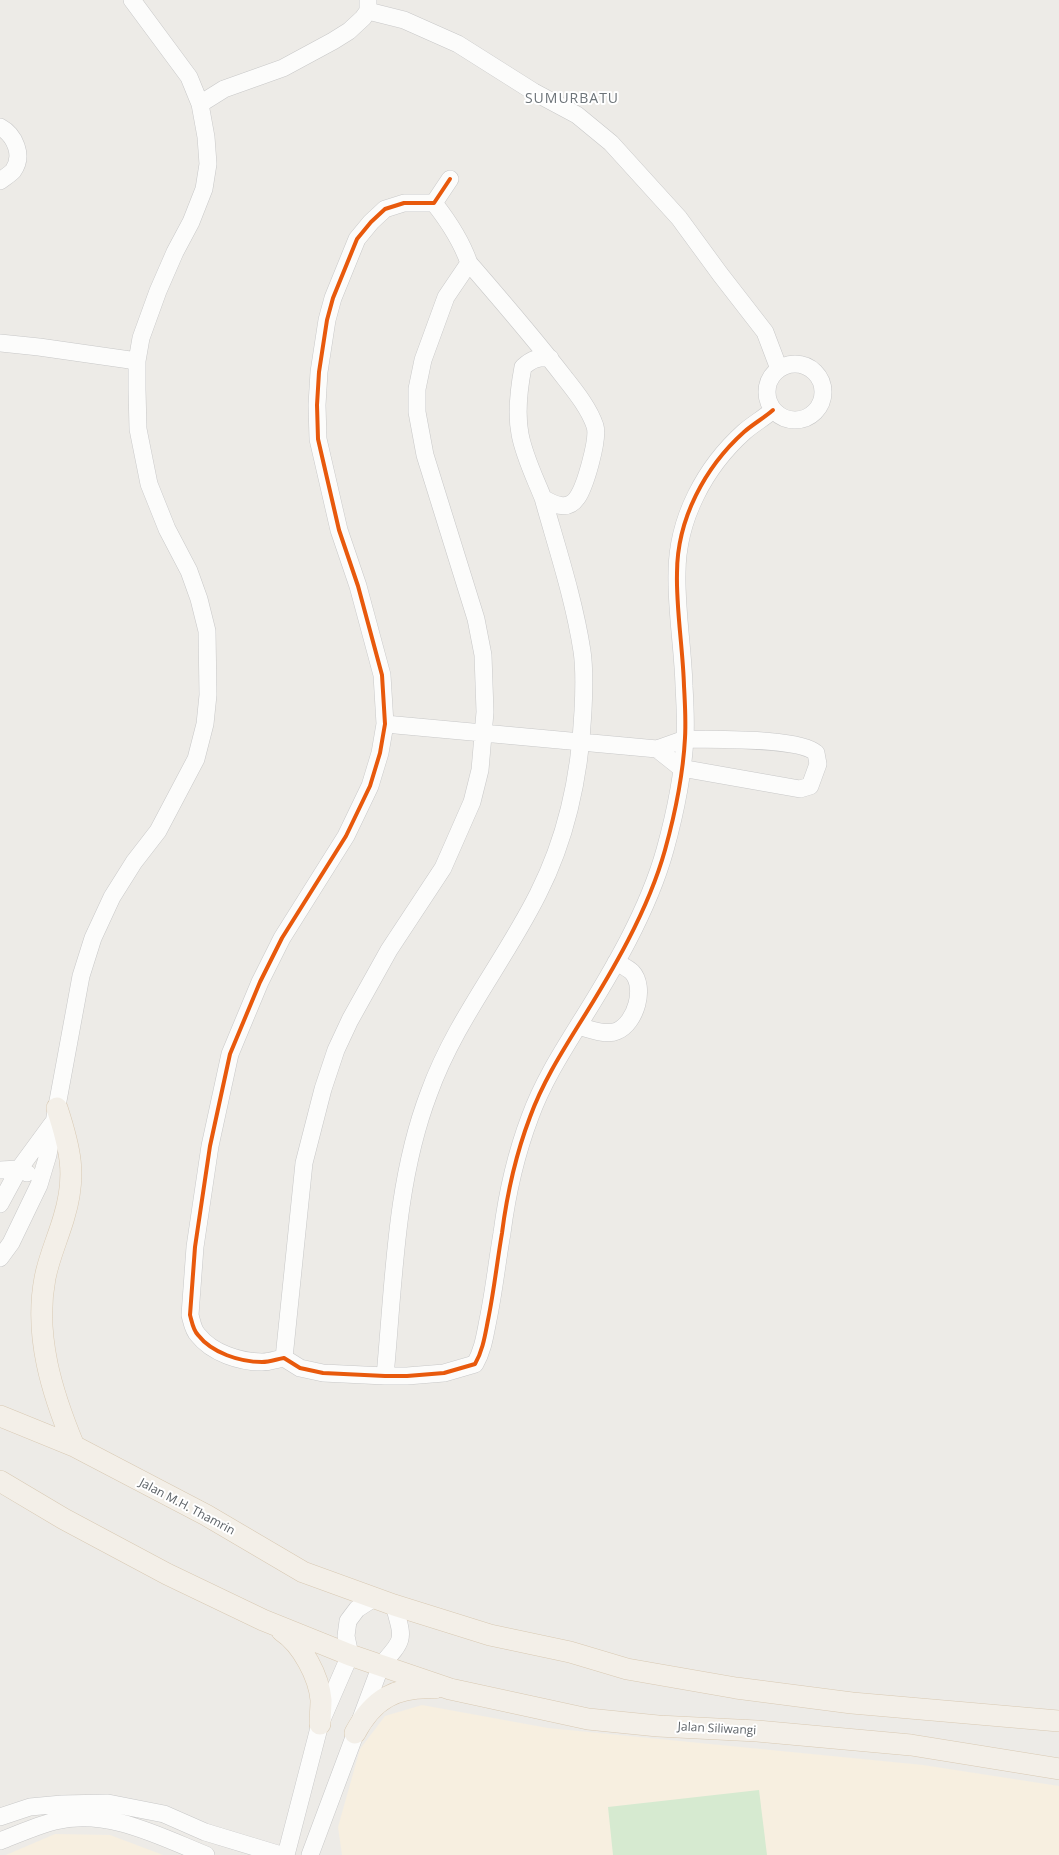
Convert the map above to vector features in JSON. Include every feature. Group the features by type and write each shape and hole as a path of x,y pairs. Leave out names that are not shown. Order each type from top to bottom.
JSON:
{"main road":[{"path":"55,1116 66,1137 71,1161 70,1188 64,1217 53,1246 45,1279 43,1314 44,1349 52,1389 74,1446"},
{"name":"Jalan M.H. Thamrin","path":"0,1416 74,1446 206,1515 303,1572 374,1598"},
{"path":"0,1481 64,1519 166,1574 263,1620 350,1655 381,1665"},
{"path":"374,1598 490,1635 570,1652 626,1669 736,1688 852,1703 1059,1721"},
{"path":"263,1620 285,1633 303,1652 315,1674 321,1699 320,1724"},
{"name":"Jalan Siliwangi","path":"381,1665 450,1689 588,1719 658,1726 757,1731 911,1745 1059,1769"},
{"path":"355,1733 362,1718 387,1696 402,1690 418,1687 450,1689"}],"street":[{"path":"2,1253 11,1243 41,1179 48,1155 81,976 93,938 112,897 134,862 158,831 196,759 205,724 208,695 207,631 199,599 189,571 167,529 149,484 138,429 137,362 141,338 158,291 175,252 191,222 204,190 208,164 206,137 200,104 189,77 132,0"},
{"path":"200,104 224,88 283,68 304,58 349,31 368,6 458,44 534,92 577,115 611,143 679,218 720,274 766,332 779,369"},
{"path":"0,127 12,135 18,153 13,170 0,181"},
{"path":"434,203 450,179"},
{"path":"434,203 404,203 385,209 357,239 333,298 318,372 318,439 323,467 339,530 358,586 382,675 385,724 380,753 370,786 346,836 282,938 260,982 230,1054 210,1146 195,1248 190,1315 192,1325 197,1335 219,1352 242,1360 264,1362 284,1358 300,1368 323,1373 385,1376 444,1373 475,1364 483,1345 493,1295 504,1221 519,1151 530,1117 543,1085 564,1047 616,962 654,887 665,851 674,812 685,739 683,657 677,573 679,548 686,516 702,484 722,456 745,431 774,410"},
{"path":"434,203 453,227 463,246 469,263 550,358 592,418 596,435 593,456 580,495 568,506 559,507 543,498"},
{"path":"284,1358 304,1163 336,1050 350,1020 389,950 443,868 472,802 480,770 485,732 483,655 476,619 425,455 417,405 417,389 423,360 435,324 446,297 469,263"},
{"path":"0,343 39,346 137,362"},
{"path":"385,1376 403,1194 416,1130 440,1065 468,1011 538,894 554,858 566,825 578,768 582,741 584,681 582,651 573,610 543,498 520,436 518,418 523,367 534,359 540,357 550,358"},
{"path":"795,364 810,369 820,380 823,396 816,410 803,419 787,419 774,410 769,404 767,388 773,374 779,369 787,365 795,364"},
{"path":"385,724 657,749 685,739 784,743 814,751 818,755 818,764 812,783 807,788 800,789 681,768 657,749"},
{"path":"578,1026 600,1032 617,1031 631,1019 639,998 638,983 632,972 616,962"},
{"path":"0,1204 19,1169 55,1116"},
{"path":"0,1170 19,1169 41,1179"},
{"path":"286,1855 320,1724 350,1655 346,1636 348,1621 357,1609 374,1598"},
{"path":"310,1855 381,1665 399,1645 402,1631 394,1605"},
{"path":"0,1817 30,1807 62,1804 108,1803 164,1814 205,1832 281,1855"},
{"path":"0,1840 57,1821 83,1818 113,1820 152,1833 206,1855"}],"shaded area":[{"path":"422,1705 548,1728 923,1765 1059,1786 1059,1855 342,1855 338,1827 360,1749 385,1716"},
{"path":"55,1834 110,1835 163,1855 6,1855"}],"green space":[{"path":"759,1790 767,1855 613,1855 608,1807"}],"cycle path":[{"path":"450,179 434,203 404,203 385,209 371,222 357,239 333,298 327,320 319,372 317,405 318,439 339,530 358,586 382,675 385,724 380,753 370,786 346,836 282,938 260,982 230,1054 210,1146 195,1247 190,1315 196,1333 211,1347 227,1355 254,1362 265,1362 284,1358 300,1368 323,1373 385,1376 444,1373 475,1364 478,1359 486,1331 513,1174 520,1145 530,1117 552,1070 628,941 658,873 669,836 680,780 685,738 685,699 677,573 678,553 682,533 696,495 717,461 744,432 773,410"}],"district":[{"name":"SUMURBATU","path":"572,99"}]}
